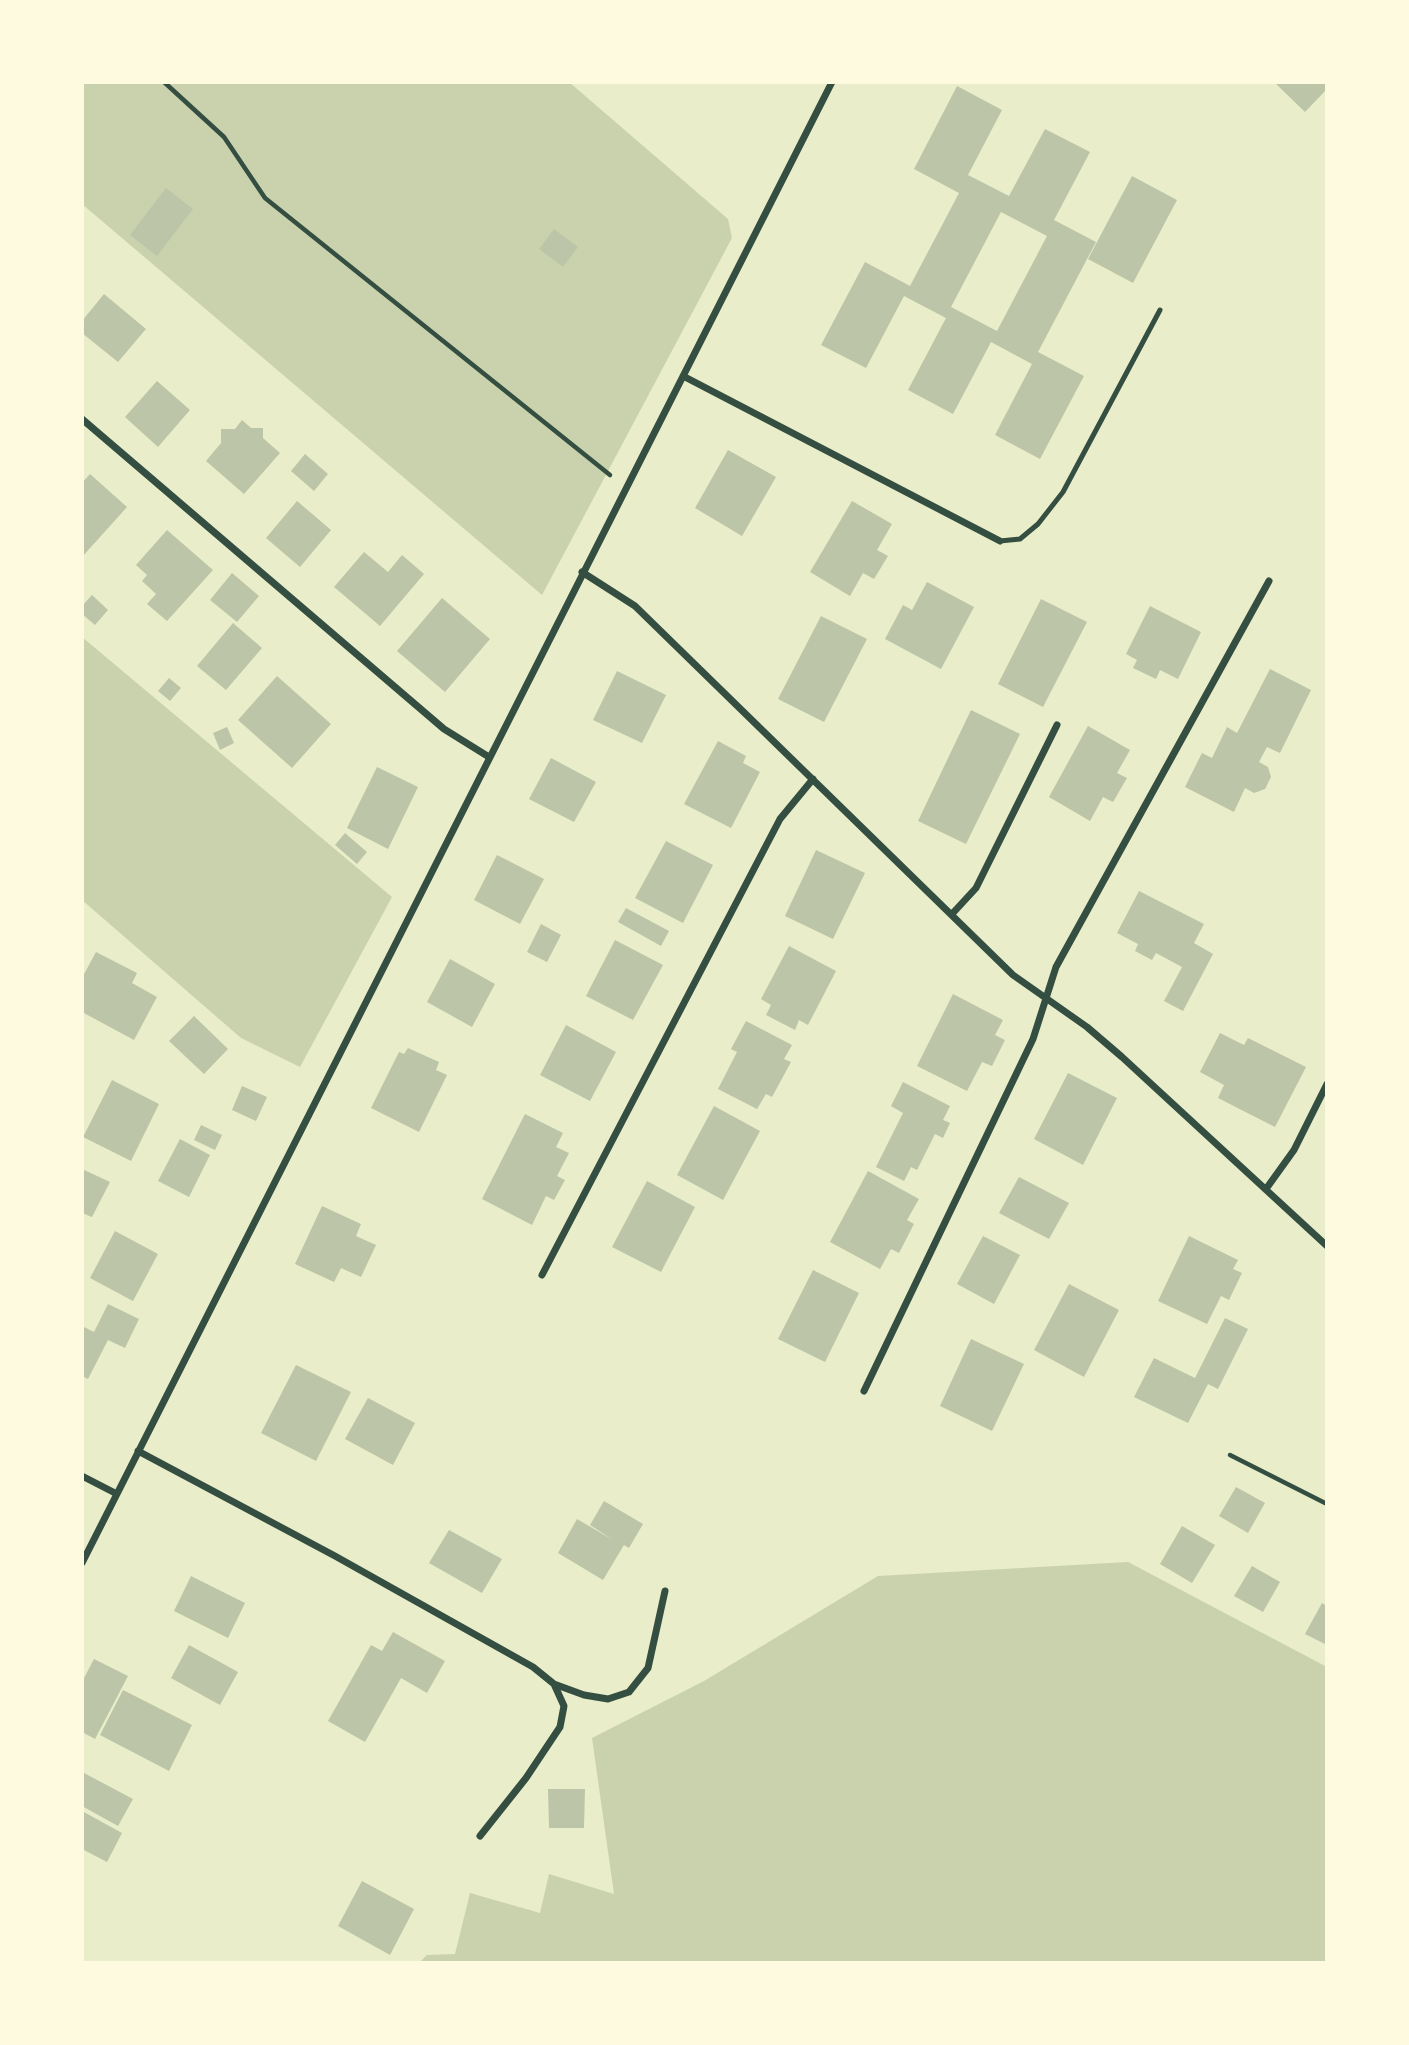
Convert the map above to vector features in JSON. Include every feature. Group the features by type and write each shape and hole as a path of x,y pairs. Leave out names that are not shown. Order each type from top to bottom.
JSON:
{"street":[{"path":"82,1563 832,82"},
{"path":"682,376 1000,541"},
{"path":"82,419 444,729 489,757"},
{"path":"582,572 635,606 1013,975 1114,1049 1327,1246"},
{"path":"864,1391 1033,1039 1056,967 1269,581"},
{"path":"952,914 976,888 1057,725"},
{"path":"542,1275 780,819 813,779"},
{"path":"1266,1189 1294,1150 1327,1084"},
{"path":"138,1451 335,1556 533,1667 554,1684 584,1695 608,1699 629,1692 648,1668 665,1591"},
{"path":"82,1476 117,1494"},
{"path":"480,1836 526,1778 560,1727 564,1706 554,1684"}],"lane":[{"path":"1000,541 1020,539 1038,524 1063,492 1160,310"}],"path":[{"path":"164,82 224,137 265,198 625,487"},
{"path":"1230,1455 1327,1504"}],"green space":[{"path":"82,82 569,82 728,219 732,238 542,595 82,204"},
{"path":"82,637 392,897 300,1067 241,1038 82,900"},
{"path":"1128,1562 1327,1667 1327,1963 419,1963 427,1955 455,1954 470,1893 540,1913 549,1874 614,1894 592,1738 704,1681 878,1576"}],"building":[{"path":"1274,82 1327,82 1327,89 1305,112"},
{"path":"957,86 1002,110 968,175 1009,196 1045,129 1090,152 1054,220 1096,242 1038,352 1084,376 1040,459 995,435 1032,364 991,342 953,414 908,390 946,318 904,296 866,368 821,345 865,262 910,286 959,193 914,169","holes":["1001,212 1047,236 997,331 951,307"]},
{"path":"1132,176 1177,200 1133,283 1088,259"},
{"path":"166,188 193,209 157,256 130,235"},
{"path":"554,229 578,247 563,267 539,249"},
{"path":"104,294 146,329 118,362 82,333 82,321"},
{"path":"157,381 190,410 158,447 125,417"},
{"path":"242,420 251,428 263,428 263,438 280,453 244,494 206,461 221,443 221,429 235,429"},
{"path":"728,450 776,477 742,536 695,508"},
{"path":"305,454 328,474 314,491 291,471"},
{"path":"90,474 127,507 82,557 82,483"},
{"path":"297,501 331,530 300,567 266,538"},
{"path":"852,501 892,524 877,550 888,556 874,579 863,573 850,596 810,572"},
{"path":"167,530 213,570 167,621 147,604 156,594 142,581 147,575 136,565"},
{"path":"364,552 388,572 402,555 424,574 380,626 334,587"},
{"path":"232,573 259,596 237,622 210,600"},
{"path":"927,582 974,607 941,669 885,639 903,605 912,610"},
{"path":"92,595 108,610 95,625 82,614 82,606"},
{"path":"442,598 490,639 445,692 397,651"},
{"path":"1041,599 1087,622 1043,707 998,684"},
{"path":"1150,606 1201,632 1178,679 1160,670 1156,679 1133,668 1137,660 1126,654"},
{"path":"821,616 867,639 824,722 778,699"},
{"path":"233,623 262,648 226,690 197,666"},
{"path":"1270,669 1311,690 1280,753 1267,747 1259,762 1268,767 1271,777 1265,789 1254,793 1245,788 1234,812 1185,787 1202,753 1212,758 1227,727 1237,733"},
{"path":"617,671 666,695 642,743 593,720"},
{"path":"277,676 331,724 292,768 238,720"},
{"path":"169,678 181,688 170,701 158,691"},
{"path":"971,710 1020,734 966,844 918,821"},
{"path":"1088,726 1130,750 1117,773 1127,778 1113,802 1103,797 1090,821 1049,797"},
{"path":"227,727 234,743 220,750 213,733"},
{"path":"718,741 746,756 743,763 760,772 731,828 684,804"},
{"path":"551,758 596,782 574,822 529,799"},
{"path":"377,767 418,787 388,849 347,828"},
{"path":"345,833 367,852 357,864 335,845"},
{"path":"666,841 713,865 683,923 635,898"},
{"path":"816,850 865,873 833,939 785,916"},
{"path":"497,855 544,879 520,924 474,900"},
{"path":"1139,891 1204,924 1194,943 1213,954 1183,1011 1164,1001 1182,967 1156,953 1152,960 1135,951 1138,944 1117,933"},
{"path":"626,908 669,931 661,946 618,922"},
{"path":"541,924 561,935 547,962 527,952"},
{"path":"615,940 663,965 633,1020 586,996"},
{"path":"789,946 836,971 808,1025 799,1020 795,1030 766,1015 771,1005 761,999"},
{"path":"96,952 137,973 132,983 157,997 134,1040 82,1012 82,978"},
{"path":"450,959 495,984 472,1027 427,1002"},
{"path":"953,994 1003,1020 995,1035 1005,1040 992,1066 982,1062 967,1091 917,1066"},
{"path":"194,1016 228,1049 204,1074 169,1041"},
{"path":"746,1021 792,1045 784,1059 791,1062 772,1097 766,1094 757,1109 718,1089 737,1052 731,1049"},
{"path":"566,1025 616,1052 590,1101 540,1075"},
{"path":"1220,1033 1244,1045 1248,1038 1306,1067 1275,1127 1218,1098 1224,1085 1200,1072"},
{"path":"408,1048 439,1062 436,1070 447,1075 419,1132 371,1108 399,1052 404,1054"},
{"path":"1068,1073 1117,1098 1083,1165 1034,1139"},
{"path":"112,1080 159,1104 131,1161 83,1137"},
{"path":"903,1082 950,1106 943,1120 950,1123 943,1138 935,1134 917,1170 911,1167 904,1181 876,1167 903,1113 891,1106"},
{"path":"242,1086 267,1097 256,1121 232,1110"},
{"path":"714,1106 760,1131 723,1200 677,1175"},
{"path":"525,1114 563,1133 556,1147 569,1153 557,1176 565,1180 554,1200 546,1196 532,1225 482,1199"},
{"path":"201,1125 222,1135 215,1150 194,1140"},
{"path":"180,1139 210,1155 189,1197 158,1181"},
{"path":"82,1169 110,1182 92,1217 82,1213"},
{"path":"868,1171 919,1199 907,1220 914,1224 899,1253 891,1249 880,1269 830,1242"},
{"path":"1019,1177 1069,1203 1049,1239 999,1213"},
{"path":"647,1181 695,1207 661,1272 612,1247"},
{"path":"322,1206 361,1224 356,1236 376,1245 361,1277 341,1268 334,1282 295,1264"},
{"path":"115,1231 158,1254 133,1301 90,1278"},
{"path":"983,1236 1020,1255 994,1304 957,1284"},
{"path":"1189,1236 1238,1260 1233,1269 1242,1273 1229,1300 1221,1296 1207,1324 1158,1301"},
{"path":"813,1270 859,1293 825,1362 778,1339"},
{"path":"1069,1284 1119,1310 1084,1377 1034,1350"},
{"path":"108,1304 139,1319 125,1348 108,1340 88,1379 82,1376 82,1326 94,1332"},
{"path":"1225,1318 1248,1329 1218,1389 1208,1384 1188,1423 1134,1397 1154,1358 1195,1378"},
{"path":"971,1339 1024,1364 992,1431 940,1406"},
{"path":"296,1365 351,1392 316,1461 261,1433"},
{"path":"368,1398 415,1423 393,1465 345,1439"},
{"path":"1236,1487 1265,1503 1248,1533 1219,1516"},
{"path":"604,1501 643,1524 629,1548 624,1545 603,1580 558,1553 577,1519 613,1540 590,1525"},
{"path":"1182,1526 1215,1545 1192,1583 1160,1564"},
{"path":"449,1530 502,1559 482,1593 429,1563"},
{"path":"1252,1566 1280,1582 1263,1612 1234,1596"},
{"path":"191,1576 245,1603 228,1638 174,1611"},
{"path":"1322,1603 1327,1606 1327,1645 1305,1634"},
{"path":"393,1632 445,1661 427,1693 401,1678 365,1742 328,1721 371,1645 382,1651"},
{"path":"189,1645 238,1672 220,1705 171,1678"},
{"path":"94,1659 128,1676 95,1739 82,1732 82,1682"},
{"path":"123,1690 192,1725 169,1771 100,1735"},
{"path":"82,1772 133,1799 118,1826 82,1806"},
{"path":"548,1789 585,1789 584,1828 549,1828"},
{"path":"82,1811 122,1833 107,1862 82,1849"},
{"path":"362,1881 414,1909 390,1955 338,1926"}]}
